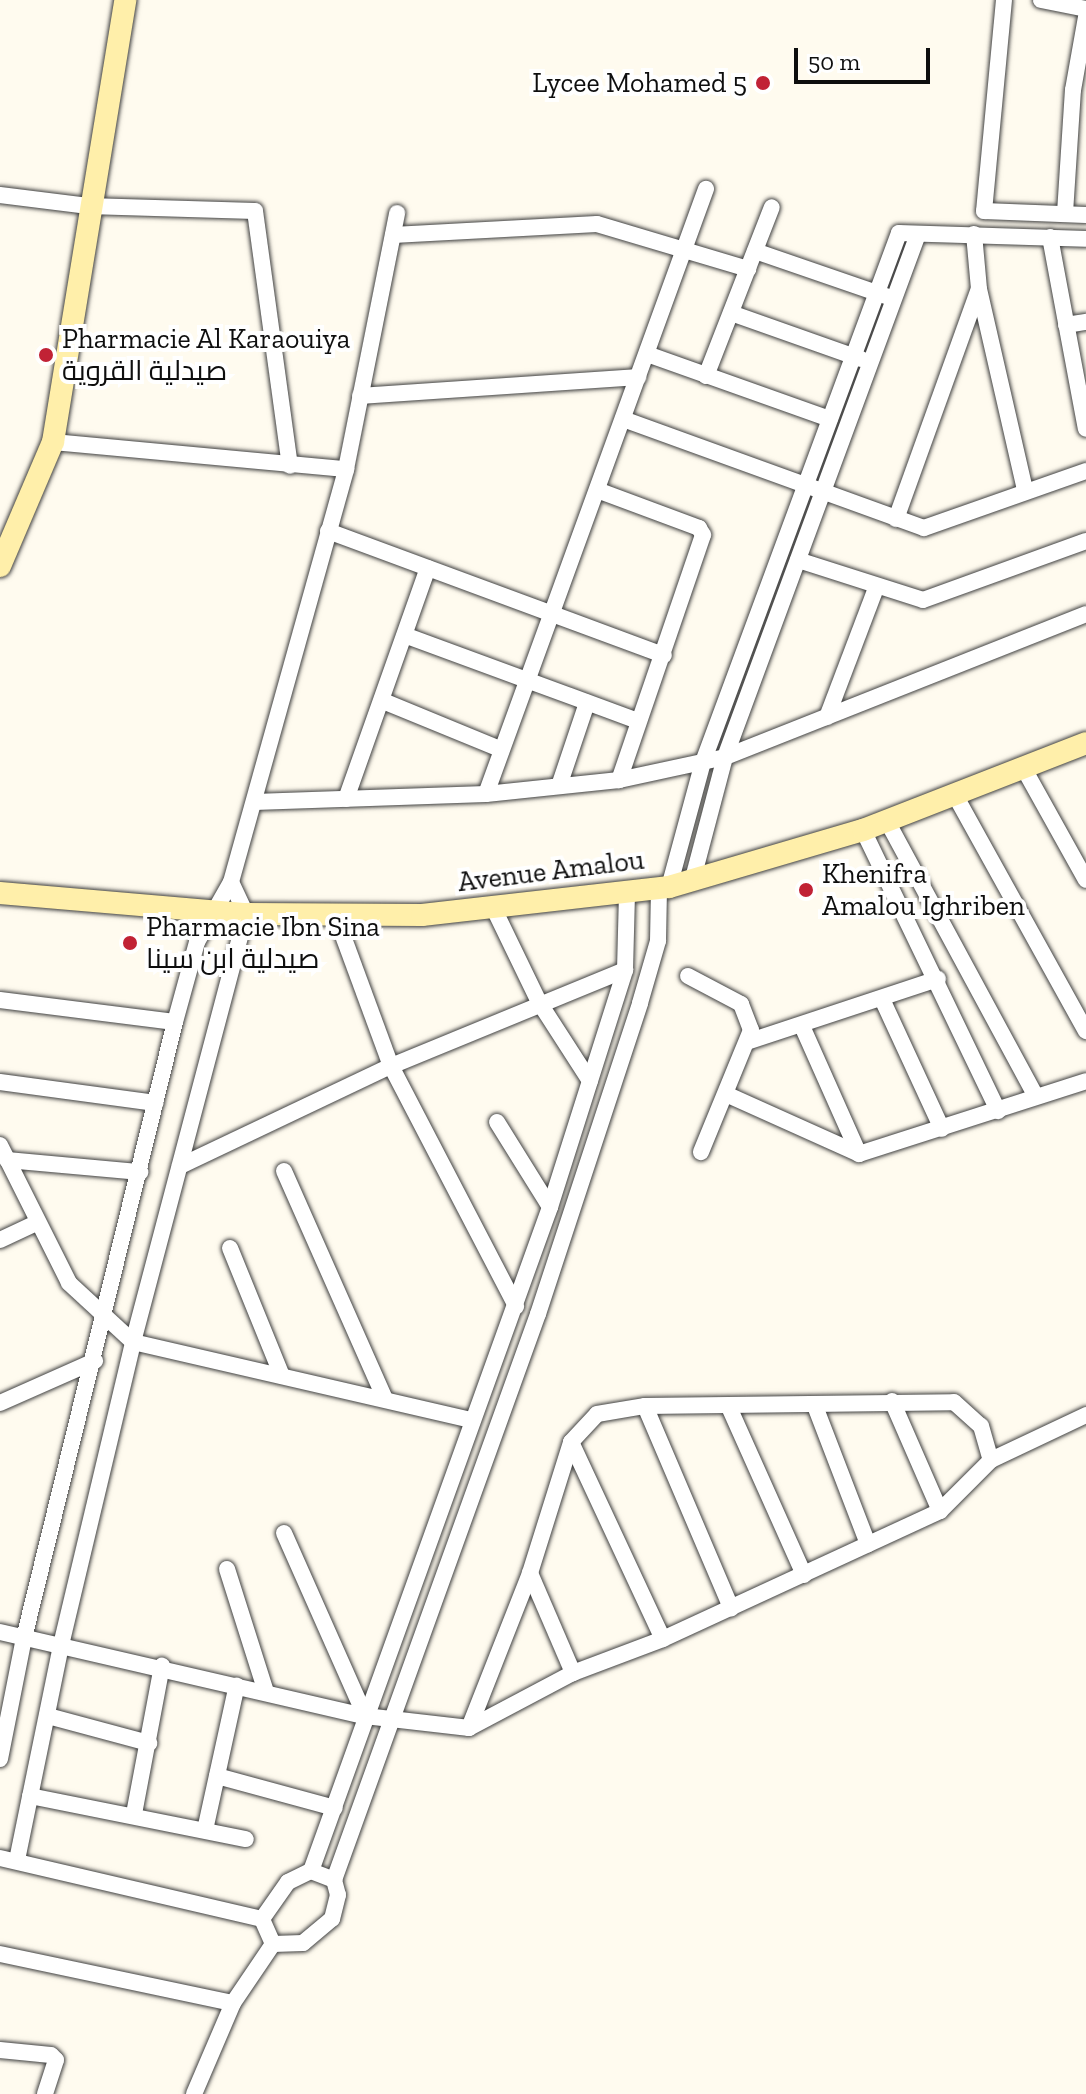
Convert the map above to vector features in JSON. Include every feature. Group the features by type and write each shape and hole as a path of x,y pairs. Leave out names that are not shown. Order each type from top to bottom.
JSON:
{"main road":[{"path":"0,566 53,442 88,206 125,0"},
{"name":"Avenue Amalou","path":"0,893 215,908 246,914 335,914 494,909 627,893 673,886 863,830 1086,743"}],"street":[{"path":"1004,0 984,211 1086,215"},
{"path":"1041,0 1086,9"},
{"path":"1065,213 1086,17"},
{"path":"486,794 706,189"},
{"path":"0,195 88,206 255,211 290,466"},
{"path":"706,376 772,207"},
{"path":"0,1759 6,1707 105,1321 175,1022 197,942 231,882 346,469 397,213"},
{"path":"393,235 597,224 685,247 748,269"},
{"path":"273,1944 303,1943 332,1919 338,1895 334,1880 572,1214 658,941 703,762 899,233 1086,239"},
{"path":"673,886 725,757 918,234"},
{"path":"974,234 979,289 1025,490"},
{"path":"1050,237 1086,429"},
{"path":"755,251 894,299"},
{"path":"896,519 979,289"},
{"path":"731,313 871,362"},
{"path":"1066,325 1086,322"},
{"path":"647,354 830,419"},
{"path":"360,396 638,377"},
{"path":"623,419 824,490 896,519 931,527 1025,490 1086,471"},
{"path":"53,442 346,469"},
{"path":"597,490 699,528 703,535 619,780"},
{"path":"328,531 664,655"},
{"path":"798,560 910,599 936,598 1086,541"},
{"path":"346,799 407,636 428,568"},
{"path":"827,717 876,588"},
{"path":"254,802 486,794 619,780 703,762 725,757 1086,614"},
{"path":"407,636 638,721"},
{"path":"383,701 500,749"},
{"path":"559,786 587,703"},
{"path":"1023,767 1086,880"},
{"path":"955,795 1086,1031"},
{"path":"887,821 1036,1096"},
{"path":"863,830 938,979 998,1111"},
{"path":"231,882 246,914 133,1342 61,1645 30,1796 4,1859 262,1919"},
{"path":"262,1919 288,1882 311,1871 472,1420 516,1306 625,970 627,893"},
{"path":"494,909 539,1002 590,1081"},
{"path":"335,914 391,1066 516,1306"},
{"path":"180,1166 391,1066 539,1002 625,970"},
{"path":"688,976 741,1004 750,1041 701,1152"},
{"path":"750,1041 938,979"},
{"path":"882,999 942,1129"},
{"path":"0,1000 175,1022"},
{"path":"802,1026 859,1154"},
{"path":"728,1095 859,1154 1086,1081"},
{"path":"0,1082 156,1103"},
{"path":"497,1122 550,1207"},
{"path":"4,1153 140,1172"},
{"path":"4,1153 36,1223 69,1283 105,1321 133,1342 472,1420"},
{"path":"284,1171 385,1399"},
{"path":"0,1240 36,1223"},
{"path":"230,1248 282,1376"},
{"path":"0,1403 95,1361"},
{"path":"469,1728 530,1573 571,1442 597,1414 645,1406 815,1406 892,1401 962,1405 981,1426 991,1460"},
{"path":"892,1401 940,1511"},
{"path":"645,1406 731,1608"},
{"path":"815,1406 868,1544"},
{"path":"729,1407 804,1575"},
{"path":"0,1632 162,1666 365,1716 469,1728 573,1673 663,1639 940,1511 991,1460 1086,1415"},
{"path":"571,1442 663,1639"},
{"path":"284,1533 365,1716"},
{"path":"227,1569 266,1692"},
{"path":"530,1573 573,1673"},
{"path":"134,1814 162,1666"},
{"path":"205,1830 237,1685"},
{"path":"48,1716 149,1743"},
{"path":"217,1776 335,1808"},
{"path":"30,1796 134,1814 246,1839"},
{"path":"311,1871 334,1880"},
{"path":"262,1919 273,1944"},
{"path":"194,2094 233,2003 273,1944"},
{"path":"0,1954 233,2003"},
{"path":"0,2050 51,2055 56,2060 45,2094"}],"place":[{"name":"Lycee Mohamed 5","path":"763,83"},
{"name":"Pharmacie Al Karaouiya صيدلية القروية","path":"46,355"},
{"name":"Khenifra Amalou Ighriben","path":"806,890"},
{"name":"Pharmacie Ibn Sina صيدلية ابن سينا","path":"130,943"}]}
